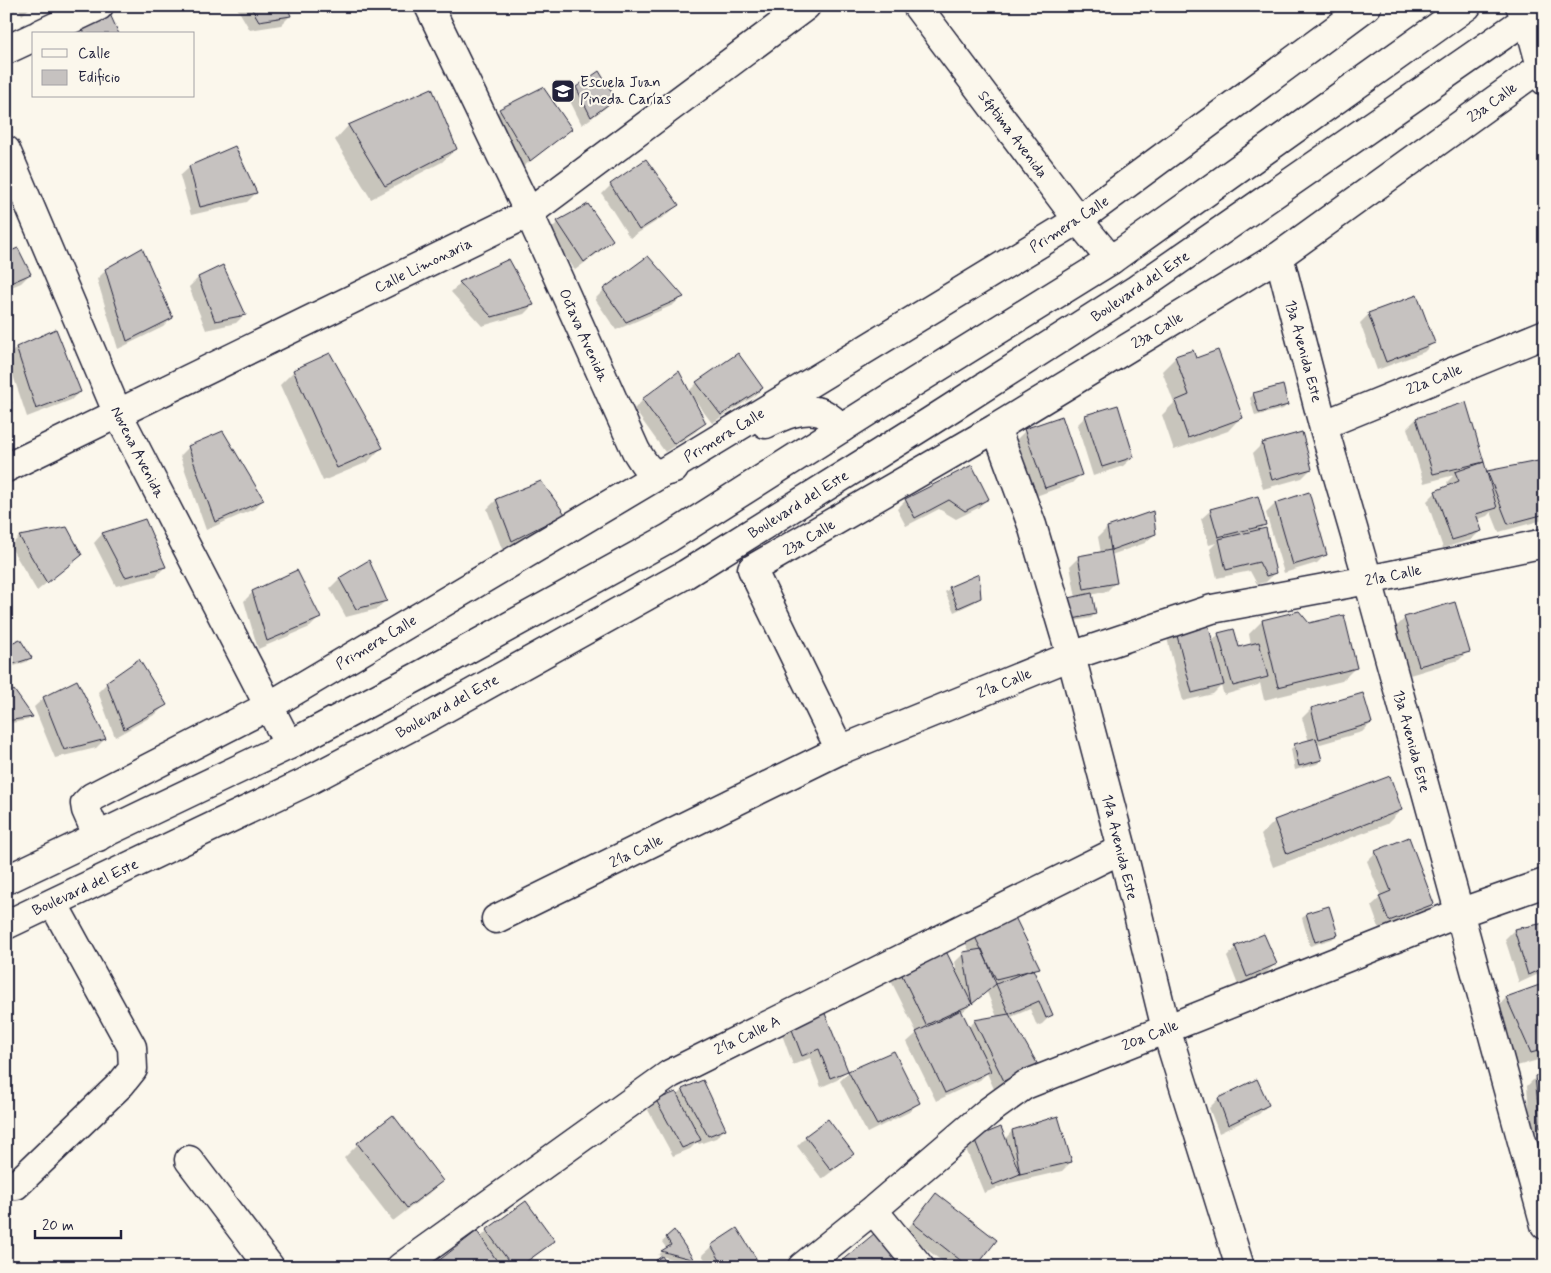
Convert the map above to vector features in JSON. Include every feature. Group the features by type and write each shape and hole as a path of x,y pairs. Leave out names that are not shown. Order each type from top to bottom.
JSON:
{"street":[{"path":"44,32 99,6"},
{"name":"Octava Avenida","path":"429,6 529,213 636,451 647,469 662,473"},
{"name":"Calle Limonaria","path":"6,468 529,213 806,6"},
{"name":"Séptima Avenida","path":"917,6 1078,220 1111,260"},
{"name":"Primera Calle","path":"98,837 85,804 92,797 268,706 662,473 1078,220 1367,6"},
{"path":"6,880 289,745 419,676 668,538 1111,260 1467,6"},
{"path":"1531,11 1543,71"},
{"name":"Boulevard del Este","path":"6,925 304,783 434,715 686,574 931,421 1137,289 1531,11"},
{"path":"6,50 32,38"},
{"name":"23a Calle","path":"840,750 752,569 996,428 1279,256 1543,71"},
{"name":"Novena Avenida","path":"6,150 118,414 289,745"},
{"name":"13a Avenida Este","path":"1279,256 1323,425 1368,580 1545,1225"},
{"name":"22a Calle","path":"1323,425 1545,334"},
{"path":"662,473 691,463 782,416 802,411 820,412 842,428"},
{"name":"14a Avenida Este","path":"996,428 1032,525 1071,656 1122,849 1166,1029 1240,1267"},
{"name":"21a Calle","path":"496,919 840,750 1071,656 1212,609 1368,580 1545,543"},
{"name":"21a Calle A","path":"401,1267 670,1074 1122,849"},
{"name":"20a Calle","path":"802,1267 873,1210 989,1111 1025,1085 1459,913 1545,883"},
{"path":"16,1185 121,1084 132,1069 132,1047 53,902"},
{"path":"189,1160 270,1267"},
{"path":"873,1210 920,1267"}],"building":[{"path":"250,6 287,6 291,16 259,21"},
{"path":"109,12 118,32 84,32 81,25"},
{"path":"599,71 616,99 591,117 576,87"},
{"path":"543,87 572,129 530,161 499,109"},
{"path":"432,88 457,149 385,186 348,125"},
{"path":"235,146 257,193 200,207 189,166"},
{"path":"646,159 679,205 639,230 610,184"},
{"path":"588,204 613,240 584,262 557,221"},
{"path":"18,248 31,274 6,285 6,253"},
{"path":"142,248 173,318 127,341 105,269"},
{"path":"648,256 684,297 626,322 603,289"},
{"path":"509,259 534,305 492,317 459,282"},
{"path":"223,265 246,315 215,321 198,277"},
{"path":"1417,295 1435,343 1386,362 1368,313"},
{"path":"56,329 81,392 36,409 16,347"},
{"path":"1193,350 1196,358 1218,350 1243,418 1188,438 1175,401 1189,395 1175,356"},
{"path":"330,353 383,448 337,468 293,370"},
{"path":"738,353 763,388 721,415 696,382"},
{"path":"679,371 706,423 674,444 642,399"},
{"path":"1283,385 1288,405 1259,413 1253,393"},
{"path":"6,393 12,403 6,406"},
{"path":"1466,402 1484,462 1433,474 1416,418"},
{"path":"1118,405 1134,457 1102,467 1085,415"},
{"path":"1062,416 1082,475 1045,488 1024,429"},
{"path":"223,431 264,500 215,522 188,446"},
{"path":"1302,432 1312,469 1272,480 1262,443"},
{"path":"1538,461 1545,484 1545,514 1508,524 1487,471"},
{"path":"1484,462 1497,508 1476,514 1482,531 1452,540 1435,491 1459,481 1455,472"},
{"path":"972,465 989,499 965,511 949,500 915,518 905,499"},
{"path":"541,481 565,514 512,541 496,499"},
{"path":"1309,492 1327,555 1293,565 1275,503"},
{"path":"1258,496 1266,525 1218,537 1210,509"},
{"path":"1153,511 1156,534 1111,550 1107,527"},
{"path":"145,519 166,567 125,577 102,533"},
{"path":"67,527 82,555 47,583 19,536"},
{"path":"1266,528 1276,573 1266,576 1259,562 1226,570 1219,539"},
{"path":"1111,550 1117,583 1084,589 1078,556"},
{"path":"369,560 387,601 356,609 339,578"},
{"path":"297,570 321,618 267,641 252,591"},
{"path":"979,574 981,598 958,608 949,587"},
{"path":"1092,593 1096,614 1073,619 1069,598"},
{"path":"1455,602 1470,652 1419,666 1404,617"},
{"path":"1299,611 1309,623 1344,615 1357,668 1278,687 1262,620"},
{"path":"1207,620 1224,685 1192,693 1175,628"},
{"path":"1234,629 1239,647 1259,642 1268,677 1233,686 1218,633"},
{"path":"20,639 32,658 7,666 7,645"},
{"path":"139,659 167,705 124,729 106,682"},
{"path":"77,680 106,739 64,750 43,697"},
{"path":"14,690 33,717 6,721 6,695"},
{"path":"1363,693 1372,723 1319,739 1311,708"},
{"path":"1316,738 1322,760 1299,766 1294,744"},
{"path":"1390,776 1402,810 1287,854 1274,820"},
{"path":"1409,837 1434,904 1389,921 1379,896 1391,891 1375,851"},
{"path":"1329,906 1338,935 1315,942 1306,913"},
{"path":"1010,907 1040,968 996,979 971,929"},
{"path":"1545,923 1545,967 1528,975 1514,929"},
{"path":"1264,934 1277,964 1247,977 1235,946"},
{"path":"942,943 972,1004 926,1025 897,965"},
{"path":"982,949 996,984 972,1004 963,952"},
{"path":"1033,969 1053,1015 1046,1018 1039,1001 1009,1014 996,984"},
{"path":"1545,983 1545,1049 1531,1053 1506,997"},
{"path":"822,1006 848,1071 830,1078 819,1049 802,1056 788,1019"},
{"path":"961,1010 991,1071 945,1093 916,1032"},
{"path":"1009,1014 1038,1065 1004,1081 974,1020"},
{"path":"894,1051 920,1103 877,1125 848,1071"},
{"path":"1545,1073 1545,1124 1540,1127 1535,1076"},
{"path":"1257,1079 1269,1105 1228,1125 1218,1098"},
{"path":"703,1080 726,1129 708,1136 682,1089"},
{"path":"676,1092 701,1140 682,1148 656,1100"},
{"path":"393,1115 443,1181 407,1208 357,1143"},
{"path":"1058,1116 1072,1162 1020,1174 1012,1130"},
{"path":"828,1119 854,1154 831,1170 805,1136"},
{"path":"1001,1127 1020,1174 993,1185 974,1138"},
{"path":"936,1193 997,1240 976,1267 969,1267 913,1223"},
{"path":"526,1201 555,1241 519,1267 513,1267 486,1230"},
{"path":"737,1228 759,1263 753,1267 724,1267 711,1245"},
{"path":"674,1230 694,1260 661,1251 671,1245 666,1237"},
{"path":"477,1231 501,1267 441,1267 437,1262"},
{"path":"875,1233 903,1267 844,1267 840,1262"},
{"path":"662,1256 669,1267 647,1267"},
{"path":"694,1260 699,1267 684,1267"}],"place":[{"name":"Escuela Juan Pineda Carías","path":"563,91"}]}
